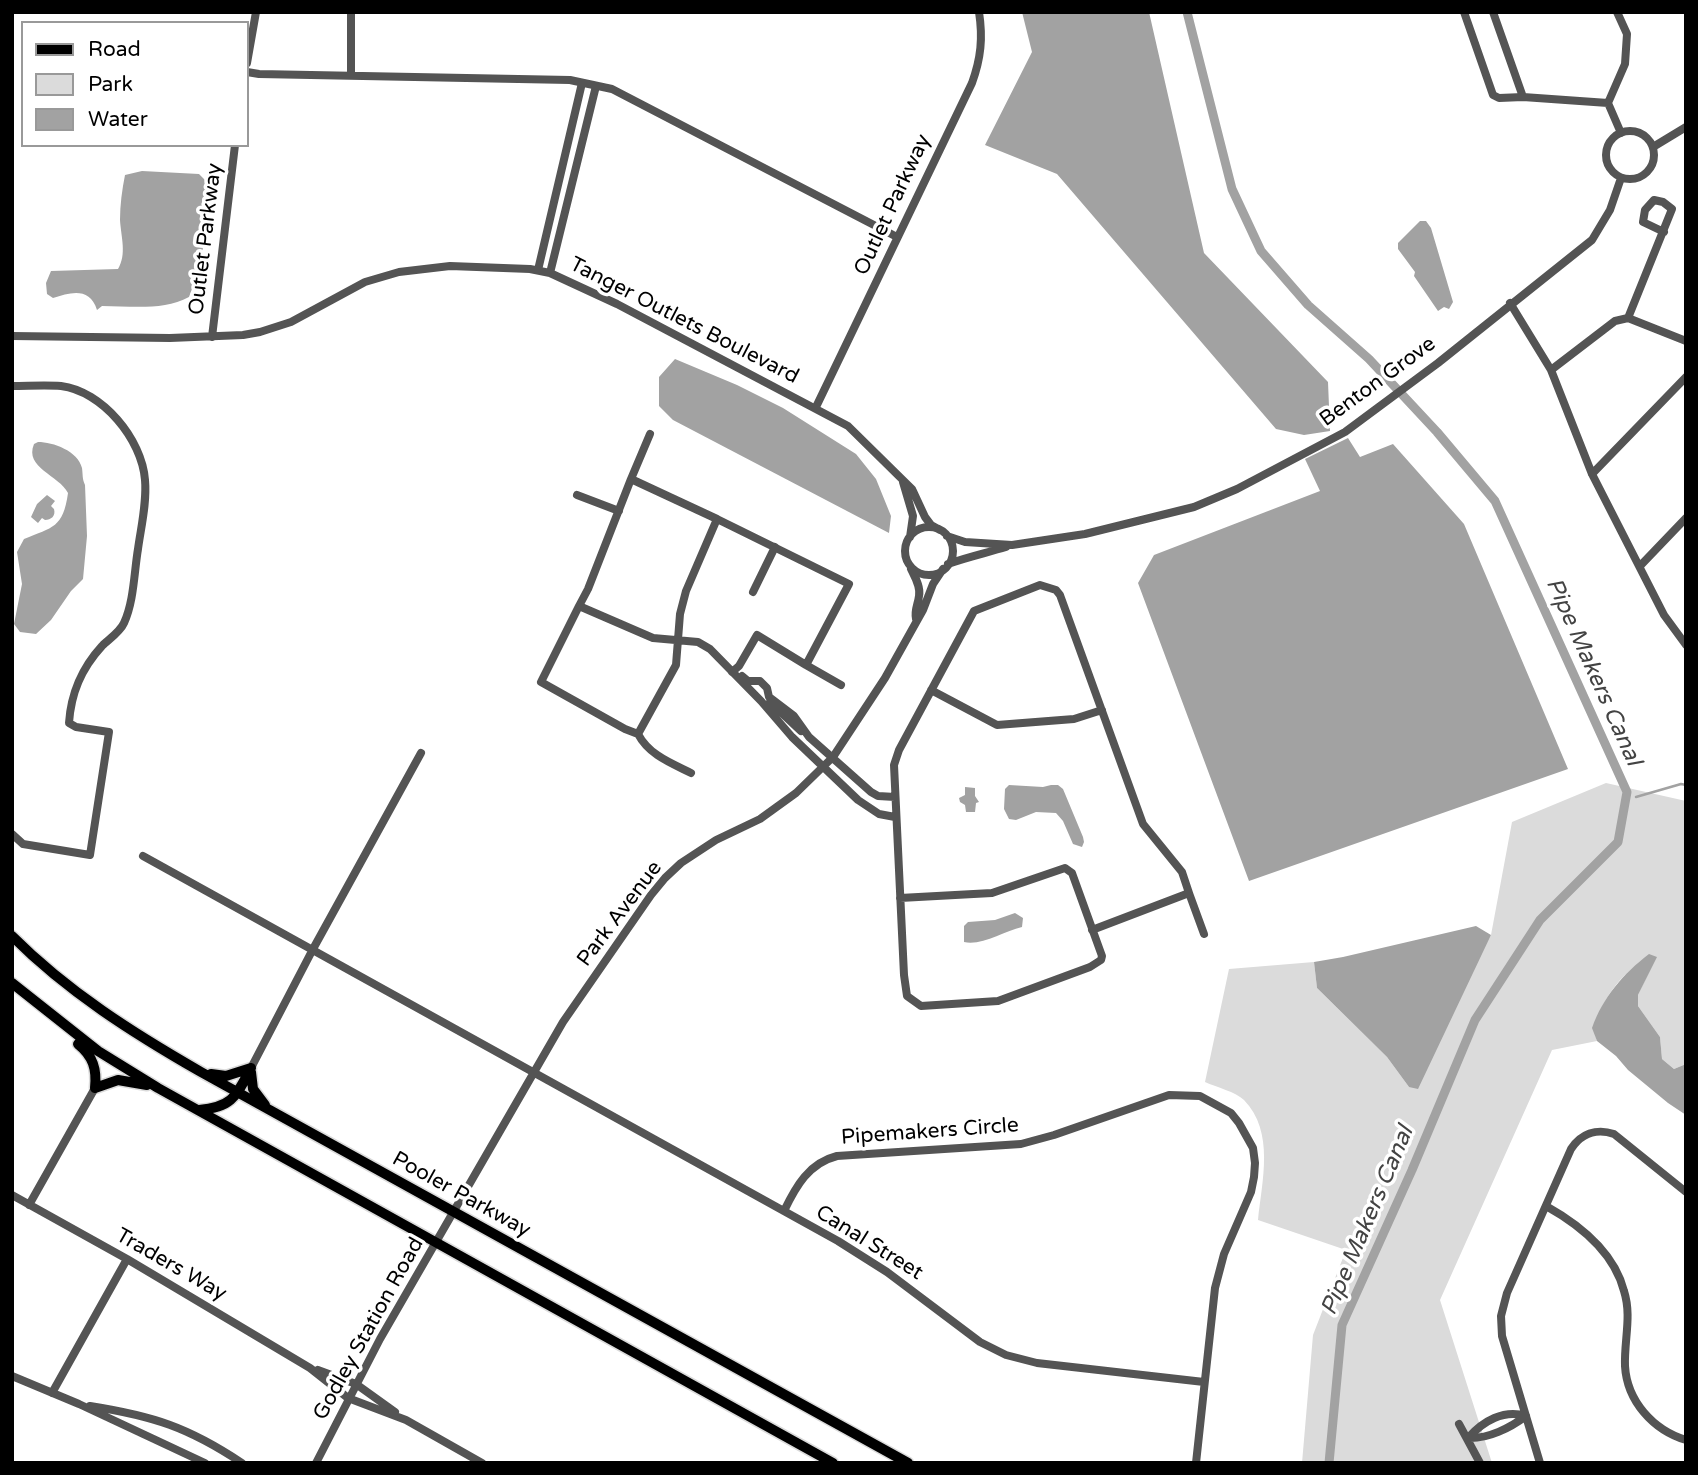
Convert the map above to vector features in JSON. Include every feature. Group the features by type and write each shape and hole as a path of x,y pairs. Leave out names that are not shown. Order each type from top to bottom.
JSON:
{"main road":[{"name":"Pooler Parkway","path":"12,936 52,973 127,1029 270,1111 908,1463"},
{"path":"12,983 97,1051 158,1088 834,1463"},
{"path":"40,1007 53,1025 85,1049 93,1060 96,1071 95,1088 118,1080 158,1088"},
{"path":"199,1071 226,1076 251,1068"},
{"path":"197,1110 226,1105 238,1093 251,1068"},
{"path":"251,1068 253,1089 270,1111"}],"street":[{"path":"248,57 256,12"},
{"path":"351,12 351,75"},
{"name":"Outlet Parkway","path":"816,407 972,83 980,61 982,32 979,12"},
{"path":"1464,12 1493,95 1499,98 1608,103"},
{"path":"1493,12 1523,97"},
{"path":"1617,12 1628,34 1625,64 1608,103 1621,133"},
{"path":"248,72 570,80 612,89 897,237"},
{"path":"538,270 583,83"},
{"path":"550,273 596,86"},
{"path":"1653,147 1686,127"},
{"path":"1628,131 1644,135 1653,147 1654,163 1650,170 1637,179 1621,178 1609,167 1606,151 1609,144 1621,133 1628,131"},
{"name":"Outlet Parkway","path":"212,337 235,147"},
{"name":"Benton Grove","path":"946,567 972,555 1012,545 1085,534 1194,508 1237,489 1345,432 1592,240 1610,210 1621,178"},
{"path":"1628,318 1664,232"},
{"name":"Tanger Outlets Boulevard","path":"12,336 243,335 274,328 303,316 365,282 399,272 450,266 538,270 617,303 848,426 912,489 931,525 943,533"},
{"path":"1510,303 1551,370 1592,474 1664,615 1686,645"},
{"path":"1551,370 1615,321 1628,318 1686,341"},
{"path":"1592,474 1686,377"},
{"path":"12,386 61,386 88,397 117,420 127,434 141,461 145,479 129,607 123,626 88,663 77,681 70,715 69,723 76,727 109,732 89,855 23,844 12,834"},
{"path":"649,435 588,589 541,682 638,734 644,745 657,756 691,773"},
{"path":"631,479 849,584 806,665"},
{"path":"903,482 913,516 910,537 905,548 910,566 926,575 935,574 946,567 952,553 951,544 943,533 931,527 922,528 910,537"},
{"path":"577,495 619,511"},
{"path":"638,734 676,664 680,614 718,519"},
{"path":"1640,566 1686,519"},
{"name":"Benton Grove","path":"943,533 965,542 1012,545"},
{"path":"753,592 775,547"},
{"name":"Park Avenue","path":"910,566 920,595 915,610 916,619"},
{"name":"Park Avenue","path":"454,1213 563,1022 664,878 716,840 760,819 796,793 824,767 885,678 946,567"},
{"path":"900,898 992,893 1065,867 1072,873 1102,956 1101,960 1090,967 998,1001 921,1006 911,1001 905,989 895,817 896,757 974,611 1040,585 1056,590 1060,595 1143,824 1182,872 1204,934"},
{"path":"579,606 653,638 698,642 710,649 824,767 868,808 879,814 895,817"},
{"path":"733,673 757,635 841,685"},
{"path":"733,673 748,681 760,681 767,688 769,697 794,716 809,737 871,792 878,796 895,797"},
{"path":"931,690 997,725 1074,719 1102,710"},
{"path":"251,1068 421,753"},
{"name":"Canal Street","path":"144,856 784,1211 887,1272 980,1342 1006,1355 1037,1363 1204,1382"},
{"path":"1092,930 1189,893"},
{"path":"29,1205 95,1088"},
{"name":"Pipemakers Circle","path":"784,1211 804,1176 827,1158 1021,1144 1054,1135 1157,1097 1180,1094 1200,1096 1220,1105 1239,1123 1253,1148 1255,1163 1251,1192 1219,1269 1196,1463"},
{"path":"1540,1463 1502,1336 1500,1316 1507,1293 1571,1149 1581,1137 1595,1132 1609,1132 1619,1137 1686,1192"},
{"name":"Traders Way","path":"12,1195 127,1259 310,1368 348,1398 406,1420"},
{"path":"1546,1206 1575,1224 1611,1261 1622,1285 1628,1309 1625,1366 1630,1388 1636,1402 1650,1419 1668,1433 1686,1440"},
{"name":"Godley Station Road","path":"316,1463 348,1398 454,1213"},
{"path":"52,1393 127,1259"},
{"name":"Traders Way","path":"310,1368 356,1384 406,1420"},
{"path":"15,1379 79,1404 205,1463"},
{"path":"79,1404 141,1415 174,1425 210,1442 242,1463"},
{"path":"1468,1438 1477,1427 1489,1421 1513,1412 1526,1416"},
{"path":"1468,1438 1482,1439 1526,1416"},
{"path":"406,1420 482,1463"},
{"path":"1489,1421 1494,1432"},
{"path":"1458,1424 1480,1463"}],"green space":[{"path":"1606,783 1686,801 1686,1064 1674,1069 1662,1059 1660,1037 1638,1006 1638,995 1656,957 1634,968 1609,994 1593,1028 1597,1041 1552,1050 1440,1300 1492,1463 1302,1463 1313,1335 1346,1250 1258,1220 1264,1173 1260,1127 1244,1100 1205,1082 1229,969 1314,962 1317,988 1387,1057 1409,1087 1491,935 1512,822"}],"water":[{"path":"1022,12 1149,12 1204,253 1328,382 1330,431 1304,435 1276,429 1057,174 985,145 1032,52"},
{"path":"142,171 199,174 208,183 204,241 189,297 158,306 102,306 97,310 90,298 79,293 53,298 47,294 46,283 51,271 118,269 123,251 120,214 125,175"},
{"path":"1420,221 1426,221 1431,228 1453,302 1449,309 1444,307 1438,311 1398,249 1398,243"},
{"path":"675,359 783,408 856,454 876,479 891,516 889,533 673,420 659,406 659,377"},
{"path":"1348,438 1360,457 1393,444 1464,524 1568,769 1249,881 1138,583 1154,555 1320,491 1305,459"},
{"path":"38,442 64,449 80,462 85,485 87,536 83,579 51,620 36,634 20,632 14,624 22,584 17,552 24,539 60,520 68,493 34,459 32,452 34,444"},
{"path":"47,495 55,501 51,506 54,516 45,520 42,518 38,523 31,517 37,504"},
{"path":"1009,785 1058,785 1063,789 1083,837 1082,847 1073,844 1063,821 1056,813 1036,812 1016,820 1009,819 1004,809 1005,789"},
{"path":"965,787 975,788 975,796 979,802 976,803 975,812 966,812 965,805 960,802 959,798 965,795"},
{"path":"1015,913 1023,918 1022,927 986,940 964,942 964,926 968,922 995,920"},
{"path":"1476,926 1491,935 1418,1089 1409,1087 1387,1057 1317,988 1314,962"},
{"path":"1649,954 1657,957 1638,995 1638,1006 1660,1037 1662,1059 1674,1069 1686,1064 1686,1115 1628,1070 1597,1041 1592,1028 1615,987"}],"waterway":[{"name":"Pipe Makers Canal","path":"1187,12 1232,189 1261,251 1308,305 1369,359 1437,432 1495,501 1627,792 1618,842 1540,920 1475,1020 1412,1170 1342,1325 1329,1463"},
{"path":"1636,797 1681,784 1686,785"}]}
